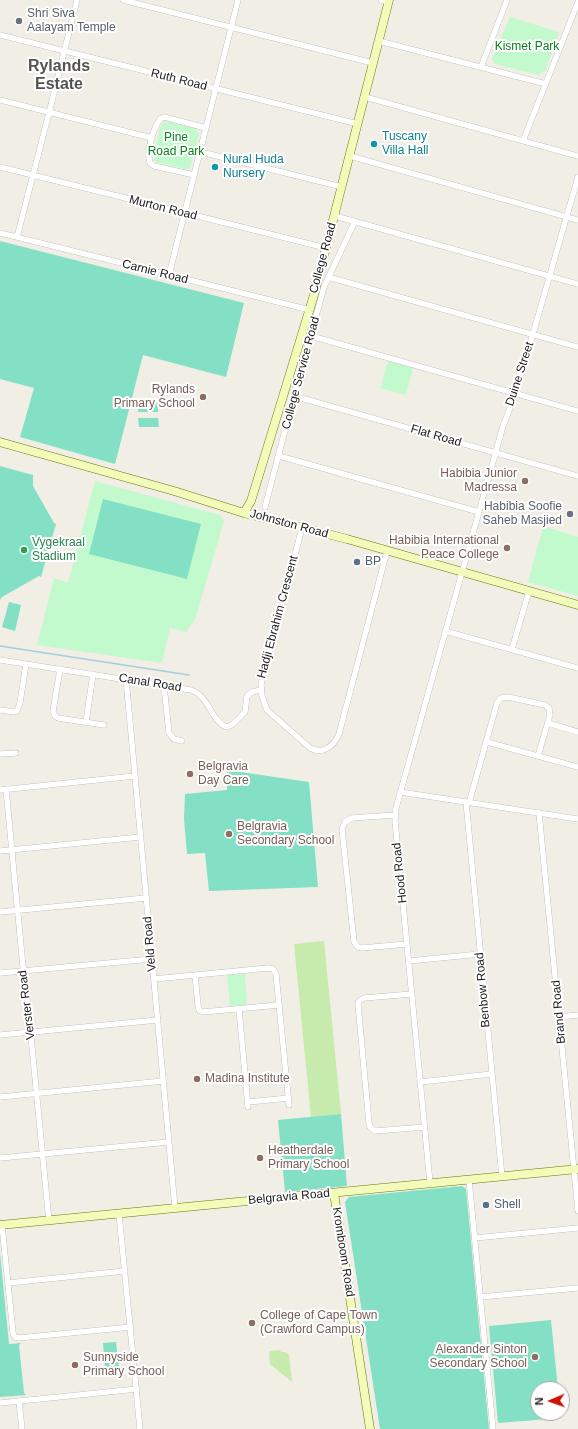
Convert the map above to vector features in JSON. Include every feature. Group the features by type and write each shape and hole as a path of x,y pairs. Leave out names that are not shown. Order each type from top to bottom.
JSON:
{"street":[{"path":"17,237 76,0"},
{"path":"123,0 373,63"},
{"path":"169,274 238,0"},
{"path":"481,67 507,0"},
{"name":"College Road","path":"244,513 250,504 310,310 379,41 386,1"},
{"path":"523,141 578,2"},
{"name":"Ruth Road","path":"0,35 216,90 358,124"},
{"path":"379,41 546,84"},
{"path":"365,97 578,156"},
{"path":"0,100 152,138"},
{"path":"194,175 154,166 150,163 149,154 152,138 160,119 164,117 206,128"},
{"path":"200,152 342,187"},
{"path":"350,156 578,220"},
{"name":"Murton Road","path":"0,167 326,248"},
{"name":"Duine Street","path":"462,572 505,418 516,393 578,177"},
{"path":"334,216 578,284"},
{"name":"College Service Road","path":"265,507 294,396 328,277 355,221"},
{"name":"Carnie Road","path":"0,233 310,310"},
{"path":"328,277 578,347"},
{"path":"311,336 578,411"},
{"name":"Flat Road","path":"294,396 578,476"},
{"name":"Johnston Road","path":"0,442 174,491 244,513 387,551 578,605"},
{"path":"278,456 479,512"},
{"name":"Hadji Ebrahim Crescent","path":"302,528 261,679 261,690 268,710 310,748 319,751 328,749 337,738 387,551"},
{"name":"Hood Road","path":"430,1183 395,815 400,792 462,572"},
{"path":"512,649 529,591"},
{"path":"445,631 578,668"},
{"name":"Canal Road","path":"0,660 191,690 197,692 207,703 217,720 226,727 232,725 245,712 247,696 252,692 261,690"},
{"path":"0,710 14,712 18,708 26,664"},
{"path":"60,669 54,714 57,717 104,725"},
{"path":"86,722 93,674"},
{"name":"Veld Road","path":"126,679 175,1208"},
{"path":"164,686 169,733 174,739 182,741"},
{"name":"Benbow Road","path":"502,1177 480,954 468,802 487,742 497,703 501,698 508,697 547,706 550,712 548,723"},
{"path":"538,756 548,723 578,732"},
{"path":"487,742 578,767"},
{"path":"0,754 16,753"},
{"path":"3,789 135,776"},
{"name":"Verster Road","path":"3,789 12,849 49,1220"},
{"path":"400,792 578,819"},
{"name":"Brand Road","path":"540,813 559,1017 576,1170 578,1211"},
{"path":"395,815 352,818 345,822 342,829 354,942 358,947 362,948 407,944"},
{"path":"0,851 140,837"},
{"path":"0,912 146,898"},
{"path":"409,961 480,954"},
{"path":"0,974 152,959"},
{"path":"154,979 268,968 272,969 276,974 289,1102 248,1104 239,1009"},
{"path":"195,975 199,1010 205,1012 279,1005"},
{"path":"412,994 364,998 359,1001 358,1004 369,1123 370,1127 374,1131 425,1127"},
{"path":"559,1017 578,1015"},
{"path":"0,1035 158,1020"},
{"path":"421,1082 492,1074"},
{"path":"0,1097 163,1081"},
{"path":"0,1158 169,1142"},
{"name":"Belgravia Road","path":"1,1225 576,1170"},
{"path":"469,1180 493,1429"},
{"name":"Kromboom Road","path":"334,1193 370,1429"},
{"path":"120,1214 140,1429"},
{"path":"1,1225 13,1333 15,1337 19,1338 131,1327"},
{"path":"475,1238 578,1228"},
{"path":"8,1283 125,1271"},
{"path":"480,1297 578,1288"},
{"path":"0,1402 137,1389"},
{"path":"19,1401 22,1429"}],"green space":[{"name":"Kismet Park","path":"510,17 559,32 546,70 538,75 495,64 492,59"},
{"name":"Pine Road Park","path":"166,121 195,128 199,134 190,168 185,169 156,162 153,156 161,125"},
{"path":"0,241 244,303 226,377 143,355 115,464 20,437 34,388 0,379"},
{"path":"388,361 413,368 406,395 380,388"},
{"path":"138,403 158,403 158,412 138,412"},
{"path":"138,418 158,418 159,427 139,427"},
{"name":"Vygekraal Stadium","path":"0,466 33,475 33,486 56,524 41,577 39,576 2,597 0,600"},
{"path":"95,481 220,515 224,521 196,617 186,632 170,628 162,663 37,645 54,578 68,583"},
{"path":"103,499 201,524 187,579 89,554"},
{"path":"543,526 578,537 578,596 528,582"},
{"path":"9,602 21,605 15,631 2,627"},
{"path":"227,770 309,782 318,887 209,891 205,853 187,854 184,819 185,794 227,790"},
{"path":"324,941 341,1114 311,1117 294,944"},
{"path":"245,974 247,1005 230,1006 227,975"},
{"path":"341,1114 347,1186 285,1192 278,1120"},
{"path":"462,1186 466,1189 489,1429 380,1429 345,1202 349,1197"},
{"path":"0,1253 9,1344 21,1343 19,1345 24,1393 26,1395 0,1397"},
{"path":"551,1320 557,1381 530,1381 530,1420 498,1423 489,1326"},
{"path":"116,1342 119,1368 105,1369 103,1343"},
{"path":"280,1350 281,1352 285,1352 289,1355 292,1382 270,1364 270,1351"}],"waterway":[{"path":"0,646 189,675"}],"place":[{"name":"Shri Siva Aalayam Temple","path":"19,21"},
{"name":"Tuscany Villa Hall","path":"374,144"},
{"name":"Nural Huda Nursery","path":"215,167"},
{"name":"Rylands Primary School","path":"203,397"},
{"name":"Habibia Junior Madressa","path":"525,481"},
{"name":"Habibia Soofie Saheb Masjied","path":"570,514"},
{"name":"Habibia International Peace College","path":"507,548"},
{"name":"Vygekraal Stadium","path":"24,550"},
{"name":"BP","path":"357,562"},
{"name":"Belgravia Day Care","path":"190,774"},
{"name":"Belgravia Secondary School","path":"229,834"},
{"name":"Madina Institute","path":"197,1079"},
{"name":"Heatherdale Primary School","path":"260,1158"},
{"name":"Shell","path":"486,1205"},
{"name":"College of Cape Town (Crawford Campus)","path":"252,1323"},
{"name":"Alexander Sinton Secondary School","path":"535,1357"},
{"name":"Sunnyside Primary School","path":"75,1365"}],"district":[{"name":"Rylands Estate","path":"59,76"}]}
